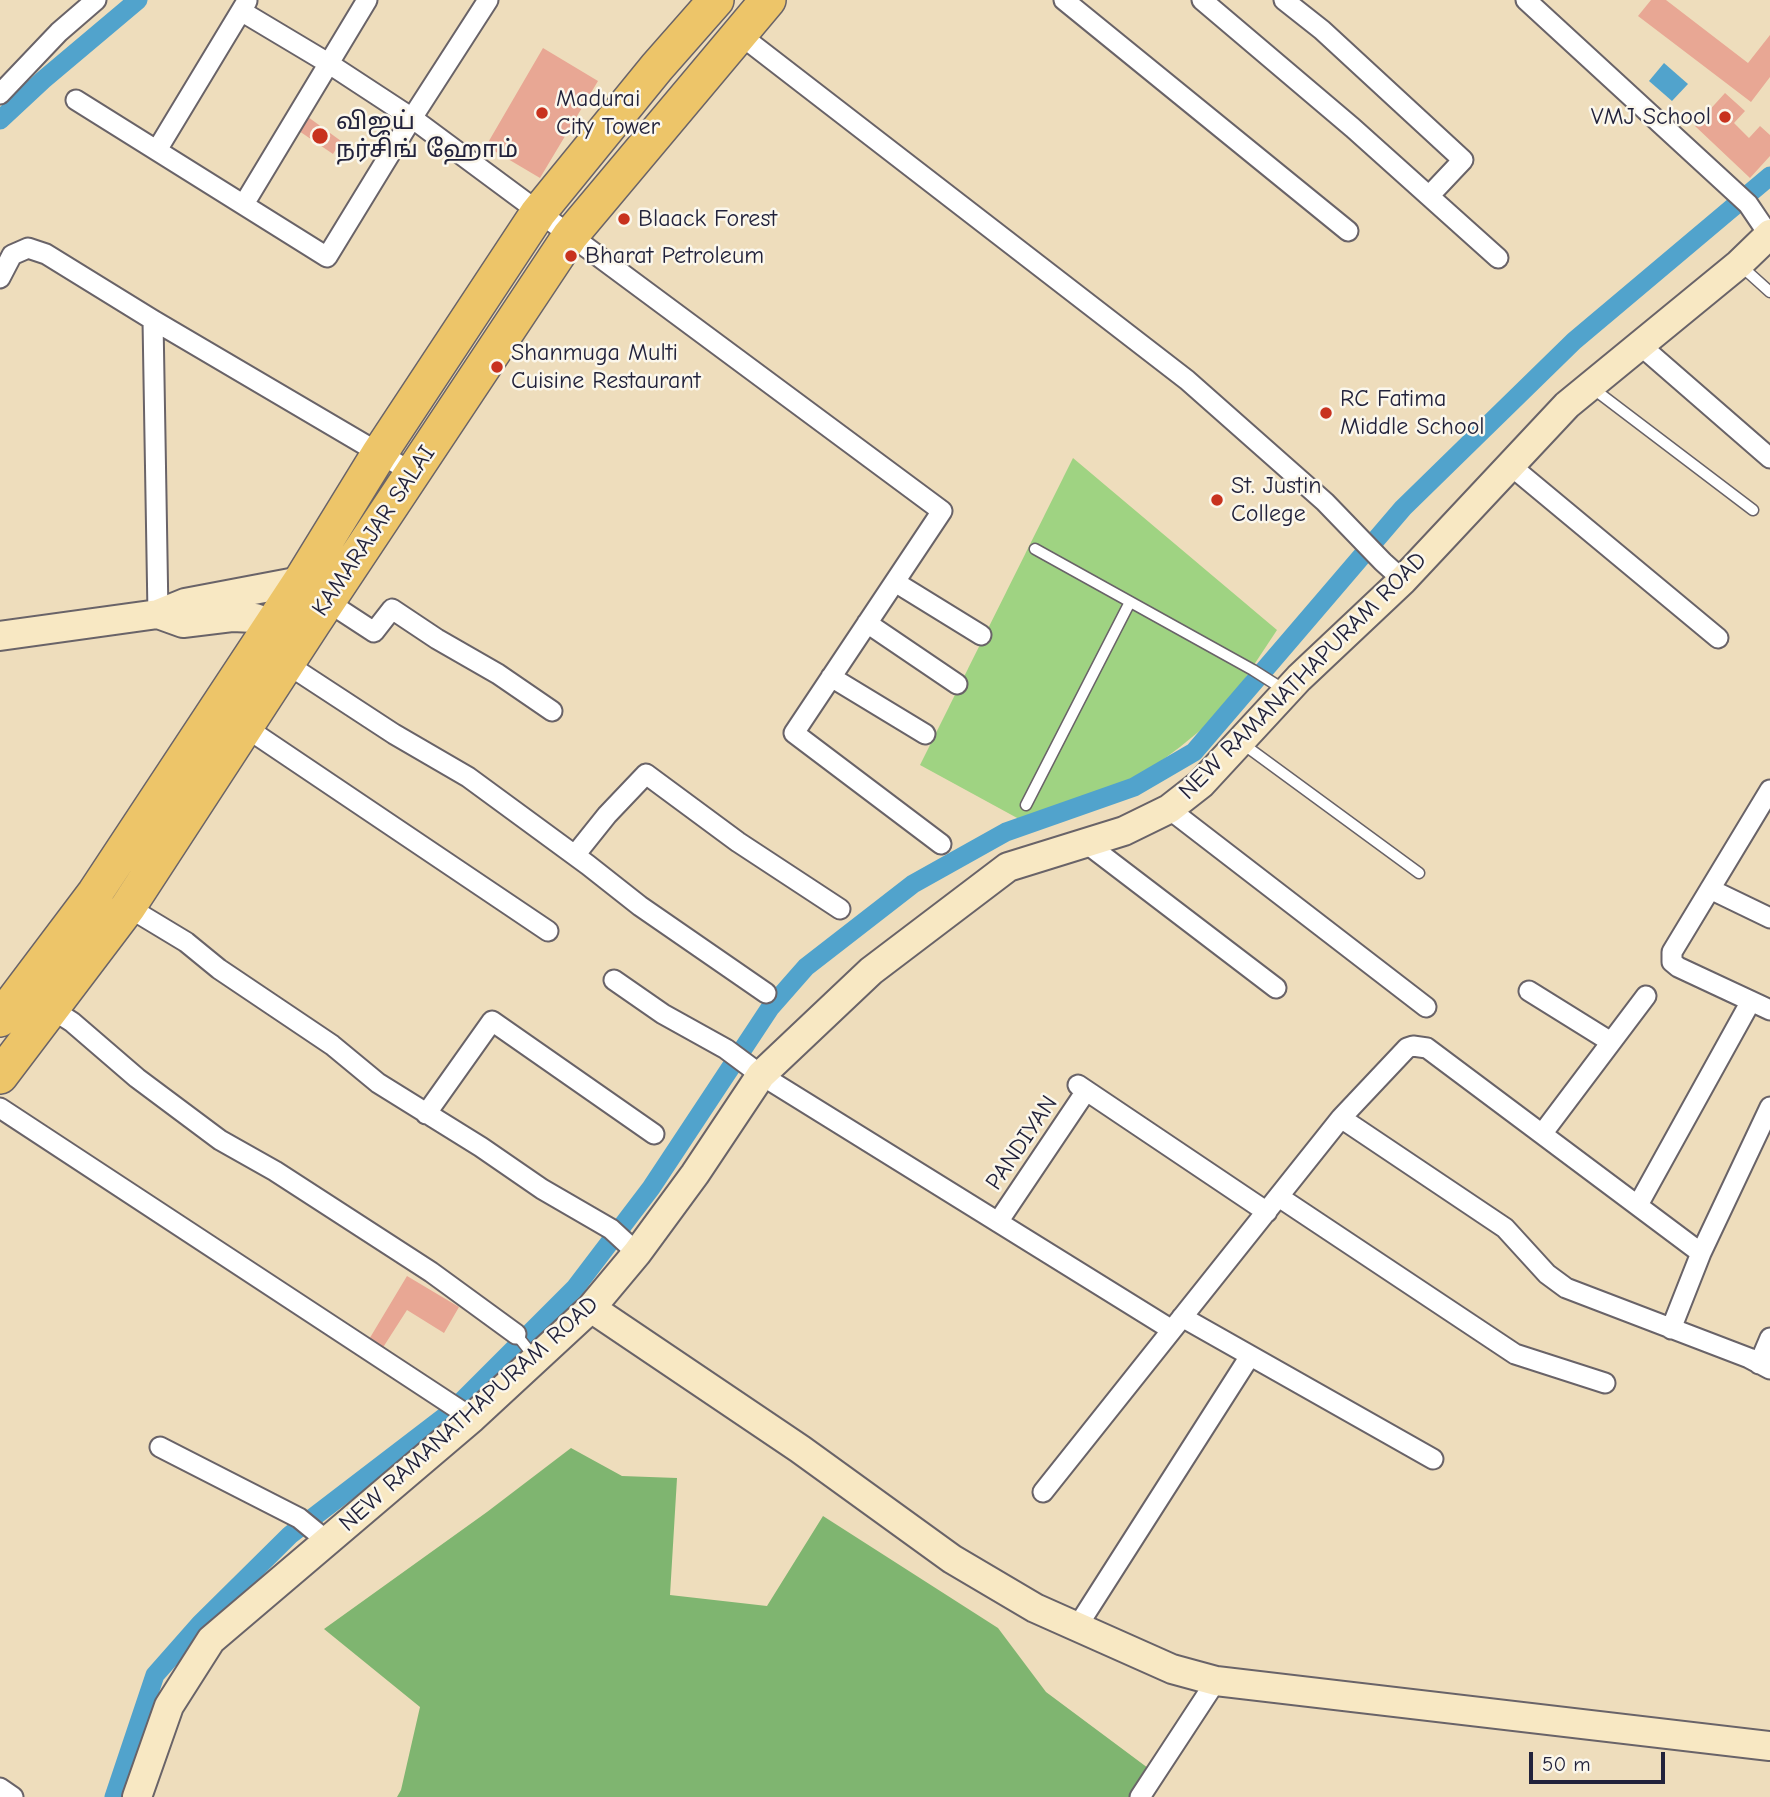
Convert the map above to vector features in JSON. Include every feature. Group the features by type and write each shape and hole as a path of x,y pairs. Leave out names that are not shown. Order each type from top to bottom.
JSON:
{"highway":[{"name":"KAMARAJAR SALAI","path":"0,1076 128,906 287,664 318,601 379,454 538,213 657,67 716,0"},
{"name":"KAMARAJAR SALAI","path":"0,1019 95,893 272,624 318,601 413,473 570,236 768,0"}],"main road":[{"name":"NEW RAMANATHAPURAM ROAD","path":"143,1794 169,1706 211,1640 313,1529 459,1409 527,1347 591,1308 624,1240 695,1174 745,1063 1008,867 1124,831 1169,809 1201,784 1240,742 1278,686 1393,571 1474,502 1567,405 1740,264 1769,235"},
{"path":"0,636 158,614 185,603 318,601"},
{"path":"158,614 183,623 232,617 254,618 272,624"},
{"path":"591,1308 800,1449 952,1559 1035,1608 1172,1669 1216,1681 1770,1746"}],"street":[{"path":"0,94 59,32 96,0"},
{"path":"244,204 367,0"},
{"path":"76,100 327,257 488,0"},
{"path":"1064,0 1348,231"},
{"path":"1202,0 1353,128 1498,258"},
{"path":"1284,0 1322,30 1463,160 1429,196"},
{"path":"1526,0 1741,197 1769,235"},
{"path":"157,150 244,6 412,118 942,511 794,733 941,844"},
{"path":"738,34 1187,380 1325,502 1393,571"},
{"path":"0,278 12,255 28,248 46,254 413,473"},
{"path":"153,320 158,614"},
{"path":"1640,345 1770,458"},
{"path":"1511,466 1718,638"},
{"path":"895,582 981,635"},
{"path":"318,601 374,632 392,609 498,674 552,711"},
{"path":"867,623 957,684"},
{"path":"272,624 287,664 394,734 468,777 575,855 639,906 766,993"},
{"path":"831,677 925,734"},
{"path":"245,727 548,931"},
{"path":"575,855 646,774 738,842 840,909"},
{"path":"1770,790 1672,953 1672,962 1678,967 1770,1010"},
{"path":"1169,809 1426,1007"},
{"path":"1086,843 1276,988"},
{"path":"1710,889 1770,918"},
{"path":"128,906 186,942 219,969 332,1045 378,1083 624,1240"},
{"path":"614,980 663,1014 998,1222 1177,1323 1250,1356 1433,1459"},
{"path":"1530,991 1611,1042"},
{"path":"1542,1134 1646,996"},
{"path":"1638,1205 1751,1001"},
{"path":"50,1008 72,1022 137,1078 220,1140 275,1171 431,1272 527,1347"},
{"path":"426,1114 492,1021 654,1135"},
{"path":"1043,1492 1341,1118 1407,1048 1427,1048 1701,1253"},
{"name":"PANDIYAN","path":"998,1222 1082,1088 1273,1204"},
{"path":"1671,1329 1701,1253 1770,1107"},
{"path":"0,1108 459,1409"},
{"path":"1341,1118 1505,1228 1547,1274 1566,1288 1764,1366 1770,1338"},
{"path":"1273,1204 1515,1354 1605,1383"},
{"path":"1077,1627 1250,1356"},
{"path":"160,1447 313,1529"},
{"path":"1140,1797 1216,1681"},
{"path":"0,1788 13,1797"}],"lane":[{"path":"1740,264 1770,292"},
{"path":"1590,387 1753,510"},
{"path":"1035,549 1278,686"},
{"path":"1027,805 1130,602"},
{"path":"1240,742 1419,873"}],"green space":[{"path":"1073,458 1277,630 1236,692 1208,724 1145,773 1019,819 920,765"},
{"path":"571,1448 622,1476 677,1478 670,1595 767,1606 823,1516 998,1628 1046,1692 1152,1771 1137,1797 397,1797 401,1790 420,1707 324,1629"}],"water":[{"path":"1664,63 1688,84 1672,101 1649,81"}],"building":[{"path":"1651,0 1666,0 1748,63 1770,35 1770,77 1751,102 1638,16"},
{"name":"Madurai City Tower","path":"543,48 598,81 540,178 486,146"},
{"path":"1725,93 1745,111 1734,123 1749,138 1760,126 1770,135 1770,156 1750,178 1695,126"},
{"name":"விஜய் நர்சிங் ஹோம்","path":"308,117 341,141 333,154 299,131"},
{"path":"407,1276 459,1307 444,1333 407,1310 382,1349 368,1341"}],"waterway":[{"path":"0,120 138,0"},
{"path":"114,1797 155,1675 200,1624 290,1535 452,1411 575,1288 651,1188 770,1008 806,967 913,884 1006,832 1134,787 1194,752 1403,508 1574,341 1770,176"}],"place":[{"name":"Madurai City Tower","path":"542,113"},
{"name":"VMJ School","path":"1725,117"},
{"name":"விஜய் நர்சிங் ஹோம்","path":"320,136"},
{"name":"Blaack Forest","path":"624,219"},
{"name":"Bharat Petroleum","path":"571,256"},
{"name":"Shanmuga Multi Cuisine Restaurant","path":"497,367"},
{"name":"RC Fatima Middle School","path":"1326,413"},
{"name":"St. Justin College","path":"1217,500"}]}
